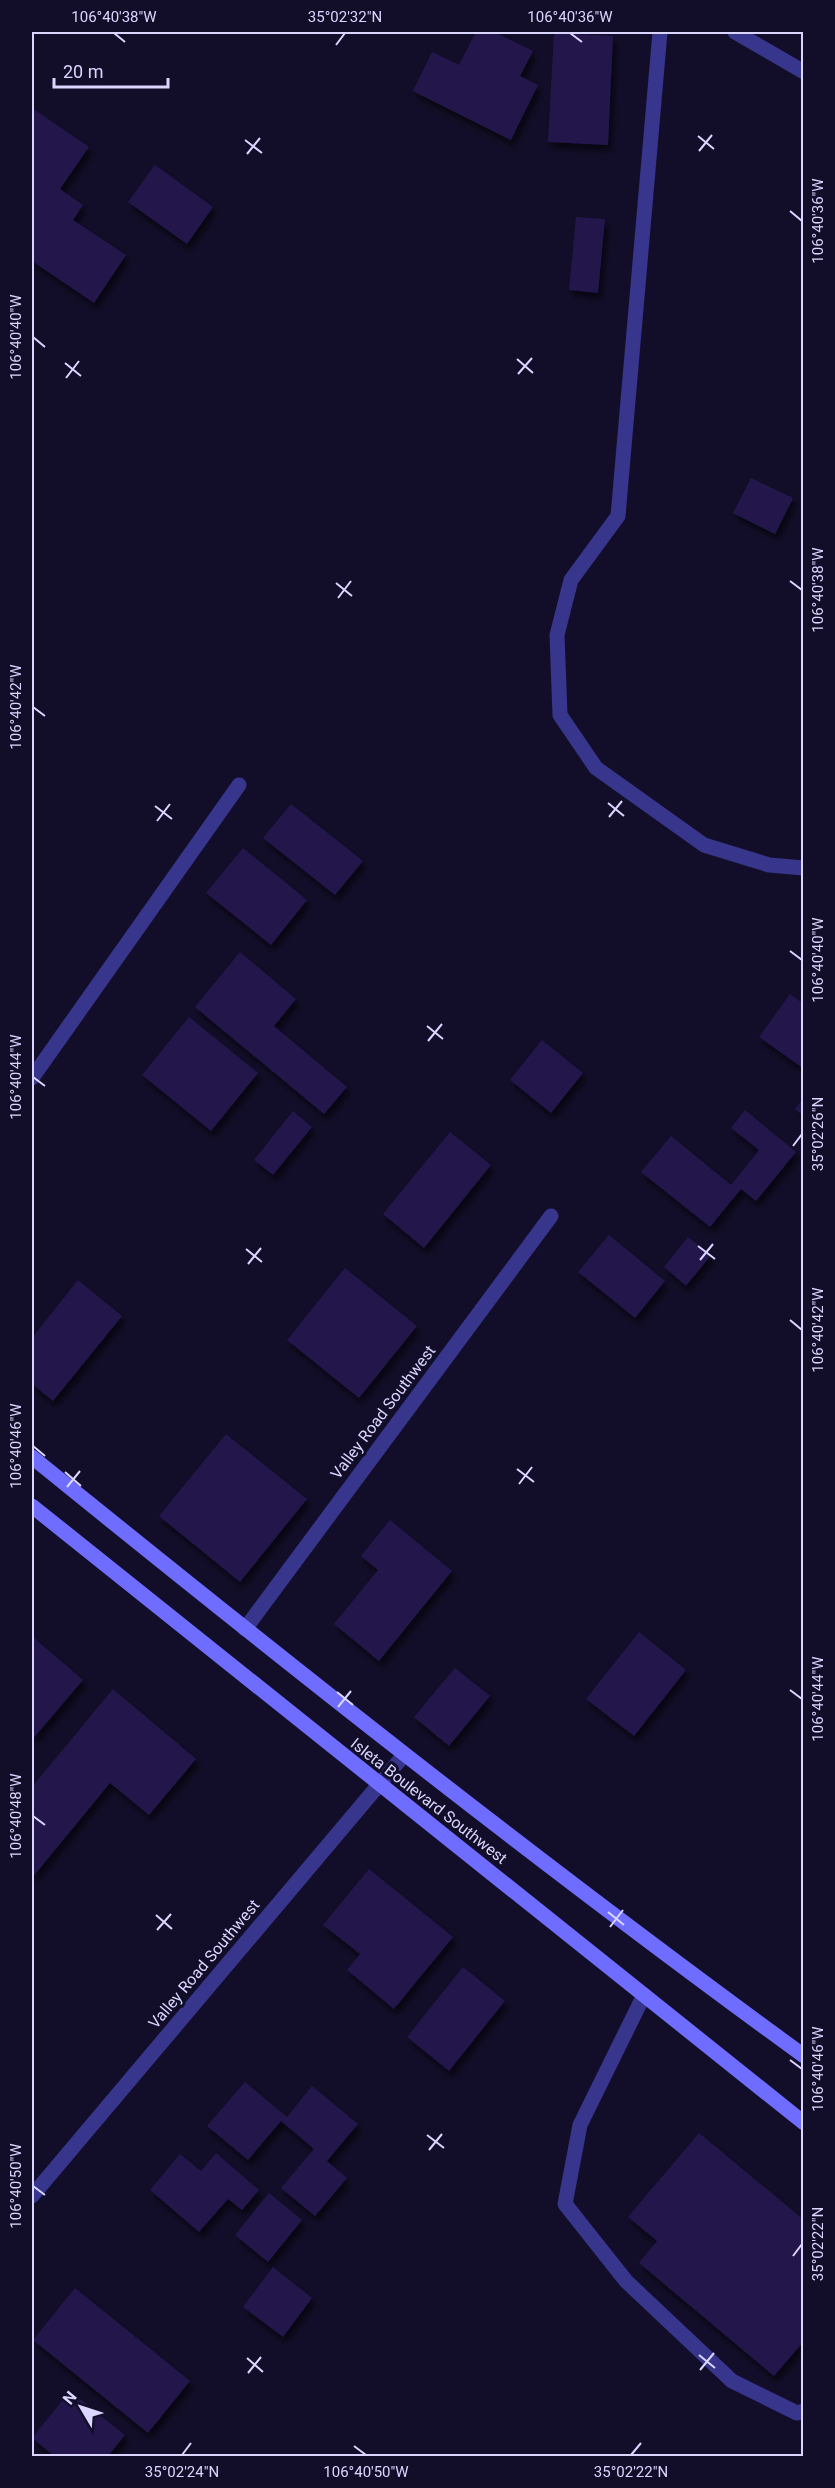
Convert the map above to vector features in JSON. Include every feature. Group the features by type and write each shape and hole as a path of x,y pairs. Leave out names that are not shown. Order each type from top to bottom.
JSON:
{"main road":[{"name":"Isleta Boulevard Southwest","path":"32,1457 244,1629 405,1755 674,1962 804,2056"},
{"name":"Isleta Boulevard Southwest","path":"32,1506 804,2123"}],"street":[{"path":"660,32 618,516 571,580 557,635 560,716 596,768 704,845 769,865 804,868"},
{"path":"735,32 804,72"},
{"path":"32,1078 239,785"},
{"name":"Valley Road Southwest","path":"244,1629 551,1216"},
{"name":"Valley Road Southwest","path":"32,2196 405,1755"},
{"path":"644,1995 580,2125 565,2204 626,2281 732,2381 797,2413 804,2411"}],"building":[{"path":"476,32 494,32 533,51 520,76 538,85 511,140 413,91 432,52 459,65"},
{"path":"554,33 613,36 608,145 548,142"},
{"path":"32,108 89,147 60,189 83,205 73,220 126,255 94,303 32,261"},
{"path":"155,165 213,207 187,244 128,202"},
{"path":"576,217 605,219 598,293 569,290"},
{"path":"751,478 793,498 775,534 733,513"},
{"path":"291,804 363,861 335,895 263,838"},
{"path":"243,848 307,900 271,945 206,893"},
{"path":"240,952 296,999 274,1026 347,1087 324,1114 195,1007"},
{"path":"790,994 804,1004 804,1069 759,1037"},
{"path":"189,1017 258,1073 211,1131 142,1075"},
{"path":"542,1040 583,1073 551,1113 510,1080"},
{"path":"804,1098 804,1116 795,1109"},
{"path":"745,1110 796,1152 756,1201 741,1189 710,1227 641,1172 671,1136 731,1185 759,1150 731,1128"},
{"path":"293,1111 312,1127 273,1175 254,1160"},
{"path":"450,1132 491,1165 424,1248 383,1214"},
{"path":"609,1235 665,1281 635,1318 578,1272"},
{"path":"688,1237 711,1255 686,1286 664,1267"},
{"path":"345,1268 417,1326 359,1398 287,1340"},
{"path":"78,1280 122,1316 53,1401 32,1384 32,1338"},
{"path":"226,1434 307,1499 240,1582 159,1516"},
{"path":"390,1520 452,1571 379,1661 334,1624 378,1570 361,1556"},
{"path":"639,1632 686,1670 634,1736 586,1699"},
{"path":"34,1638 83,1680 32,1740 32,1640"},
{"path":"455,1668 490,1696 449,1746 414,1717"},
{"path":"113,1689 196,1759 149,1815 110,1783 32,1878 32,1787"},
{"path":"369,1869 453,1937 394,2009 347,1970 360,1954 323,1925"},
{"path":"463,1967 505,2001 449,2071 407,2037"},
{"path":"245,2082 287,2117 312,2086 358,2124 327,2161 347,2178 315,2216 281,2188 314,2149 281,2121 248,2160 207,2126"},
{"path":"699,2133 804,2220 804,2341 774,2376 639,2263 657,2241 628,2217"},
{"path":"216,2153 259,2190 242,2210 228,2199 199,2232 150,2190 180,2154 201,2171"},
{"path":"269,2193 302,2220 268,2262 235,2235"},
{"path":"273,2267 312,2298 283,2337 243,2307"},
{"path":"75,2288 190,2381 148,2433 33,2340"},
{"path":"70,2391 125,2435 108,2456 54,2456 32,2438"}]}
